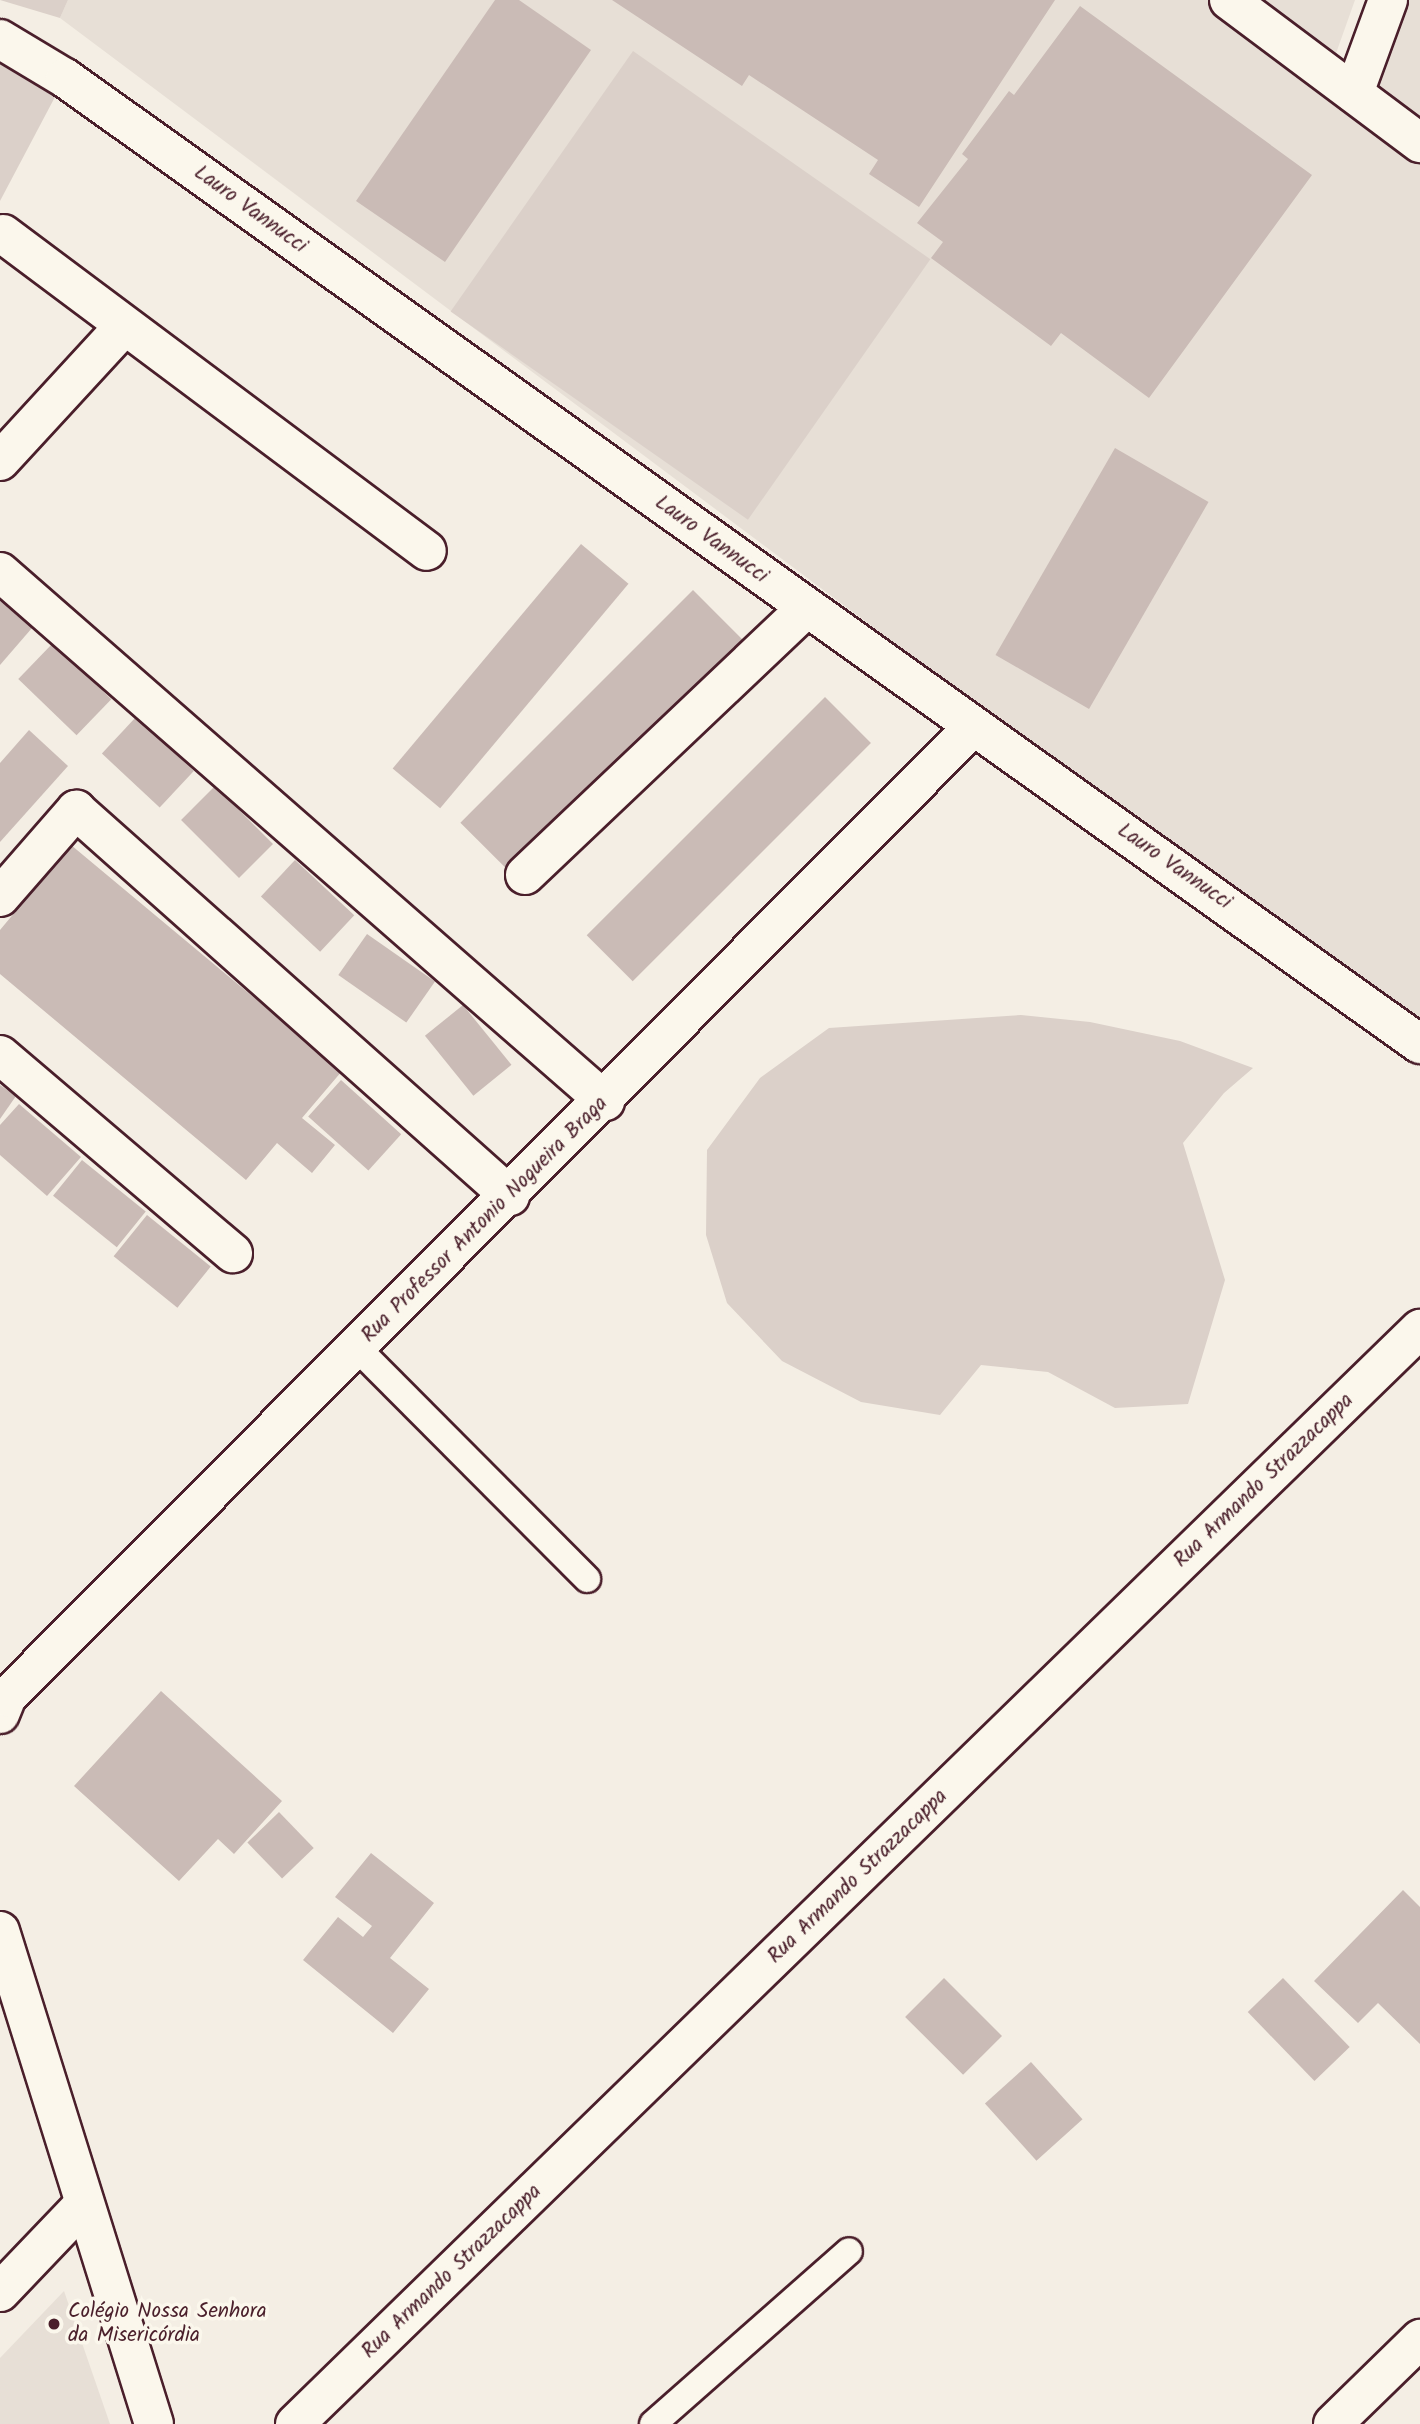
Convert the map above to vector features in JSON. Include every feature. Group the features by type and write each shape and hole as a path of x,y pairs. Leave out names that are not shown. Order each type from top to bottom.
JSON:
{"street":[{"path":"1229,0 1420,143"},
{"path":"1354,93 1388,0"},
{"name":"Lauro Vannucci","path":"0,39 65,78 1420,1044"},
{"path":"3,234 427,551"},
{"path":"0,461 124,326"},
{"path":"0,572 605,1101"},
{"path":"525,876 806,608"},
{"name":"Rua Professor Antonio Nogueira Braga","path":"0,1714 7,1697 605,1101 973,727"},
{"path":"0,897 76,810 510,1196"},
{"path":"0,1055 233,1253"},
{"name":"Rua Armando Strazzacappa","path":"295,2424 1420,1329"},
{"path":"0,1931 83,2205 154,2424"},
{"path":"0,2292 83,2205"},
{"path":"1333,2424 1420,2339"}],"lane":[{"path":"357,1348 587,1579"},
{"path":"653,2424 849,2251"}],"shaded area":[{"path":"0,0 68,0 60,18"},
{"path":"68,0 1355,0 1329,73 1420,143 1420,1037 60,18"},
{"path":"1408,0 1420,0 1420,125 1376,93"},
{"path":"633,51 930,259 748,520 451,311"},
{"path":"0,61 65,78 0,201"},
{"path":"1021,1015 1090,1022 1180,1041 1253,1068 1224,1093 1183,1143 1225,1280 1188,1404 1115,1408 1048,1372 981,1365 940,1415 861,1402 782,1361 727,1303 706,1235 707,1150 760,1078 829,1028"},
{"name":"Colégio Nossa Senhora da Misericórdia","path":"64,2291 110,2424 0,2424 0,2358"}],"building":[{"path":"495,0 519,0 591,50 445,262 356,201"},
{"path":"612,0 1055,0 919,207 869,174 878,160 749,75 742,86"},
{"path":"1080,6 1312,175 1149,398 1061,333 1051,346 931,258 943,242 917,223 968,159 962,154 1009,91 1014,95"},
{"path":"1115,448 1209,502 1089,709 996,655"},
{"path":"581,544 628,584 440,808 393,768"},
{"path":"693,590 748,645 516,878 460,823"},
{"path":"0,601 32,628 0,665"},
{"path":"53,643 111,699 77,735 18,679"},
{"path":"825,697 871,743 633,981 587,935"},
{"path":"136,717 194,771 160,807 102,754"},
{"path":"29,730 68,766 0,842 0,763"},
{"path":"215,786 273,844 239,878 181,820"},
{"path":"71,845 342,1071 302,1118 335,1145 312,1173 277,1143 246,1180 0,974 0,930"},
{"path":"295,860 354,915 320,952 261,897"},
{"path":"367,934 435,982 406,1023 338,975"},
{"path":"463,1005 511,1065 473,1096 425,1036"},
{"path":"341,1080 401,1134 368,1171 308,1116"},
{"path":"0,1085 16,1096 0,1119"},
{"path":"19,1104 81,1157 47,1196 0,1155 0,1125"},
{"path":"82,1160 146,1212 117,1247 53,1196"},
{"path":"147,1215 211,1267 177,1308 114,1256"},
{"path":"161,1691 282,1801 234,1854 218,1839 179,1881 74,1786"},
{"path":"279,1812 314,1848 282,1879 247,1843"},
{"path":"371,1853 434,1903 390,1958 429,1989 393,2033 303,1960 338,1917 363,1937 372,1926 335,1897"},
{"path":"1403,1890 1420,1907 1420,2044 1378,2003 1358,2023 1314,1981"},
{"path":"944,1978 1002,2036 963,2075 905,2017"},
{"path":"1283,1978 1350,2047 1314,2081 1248,2012"},
{"path":"1031,2062 1083,2119 1036,2161 985,2103"}],"place":[{"name":"Colégio Nossa Senhora da Misericórdia","path":"54,2324"}]}
